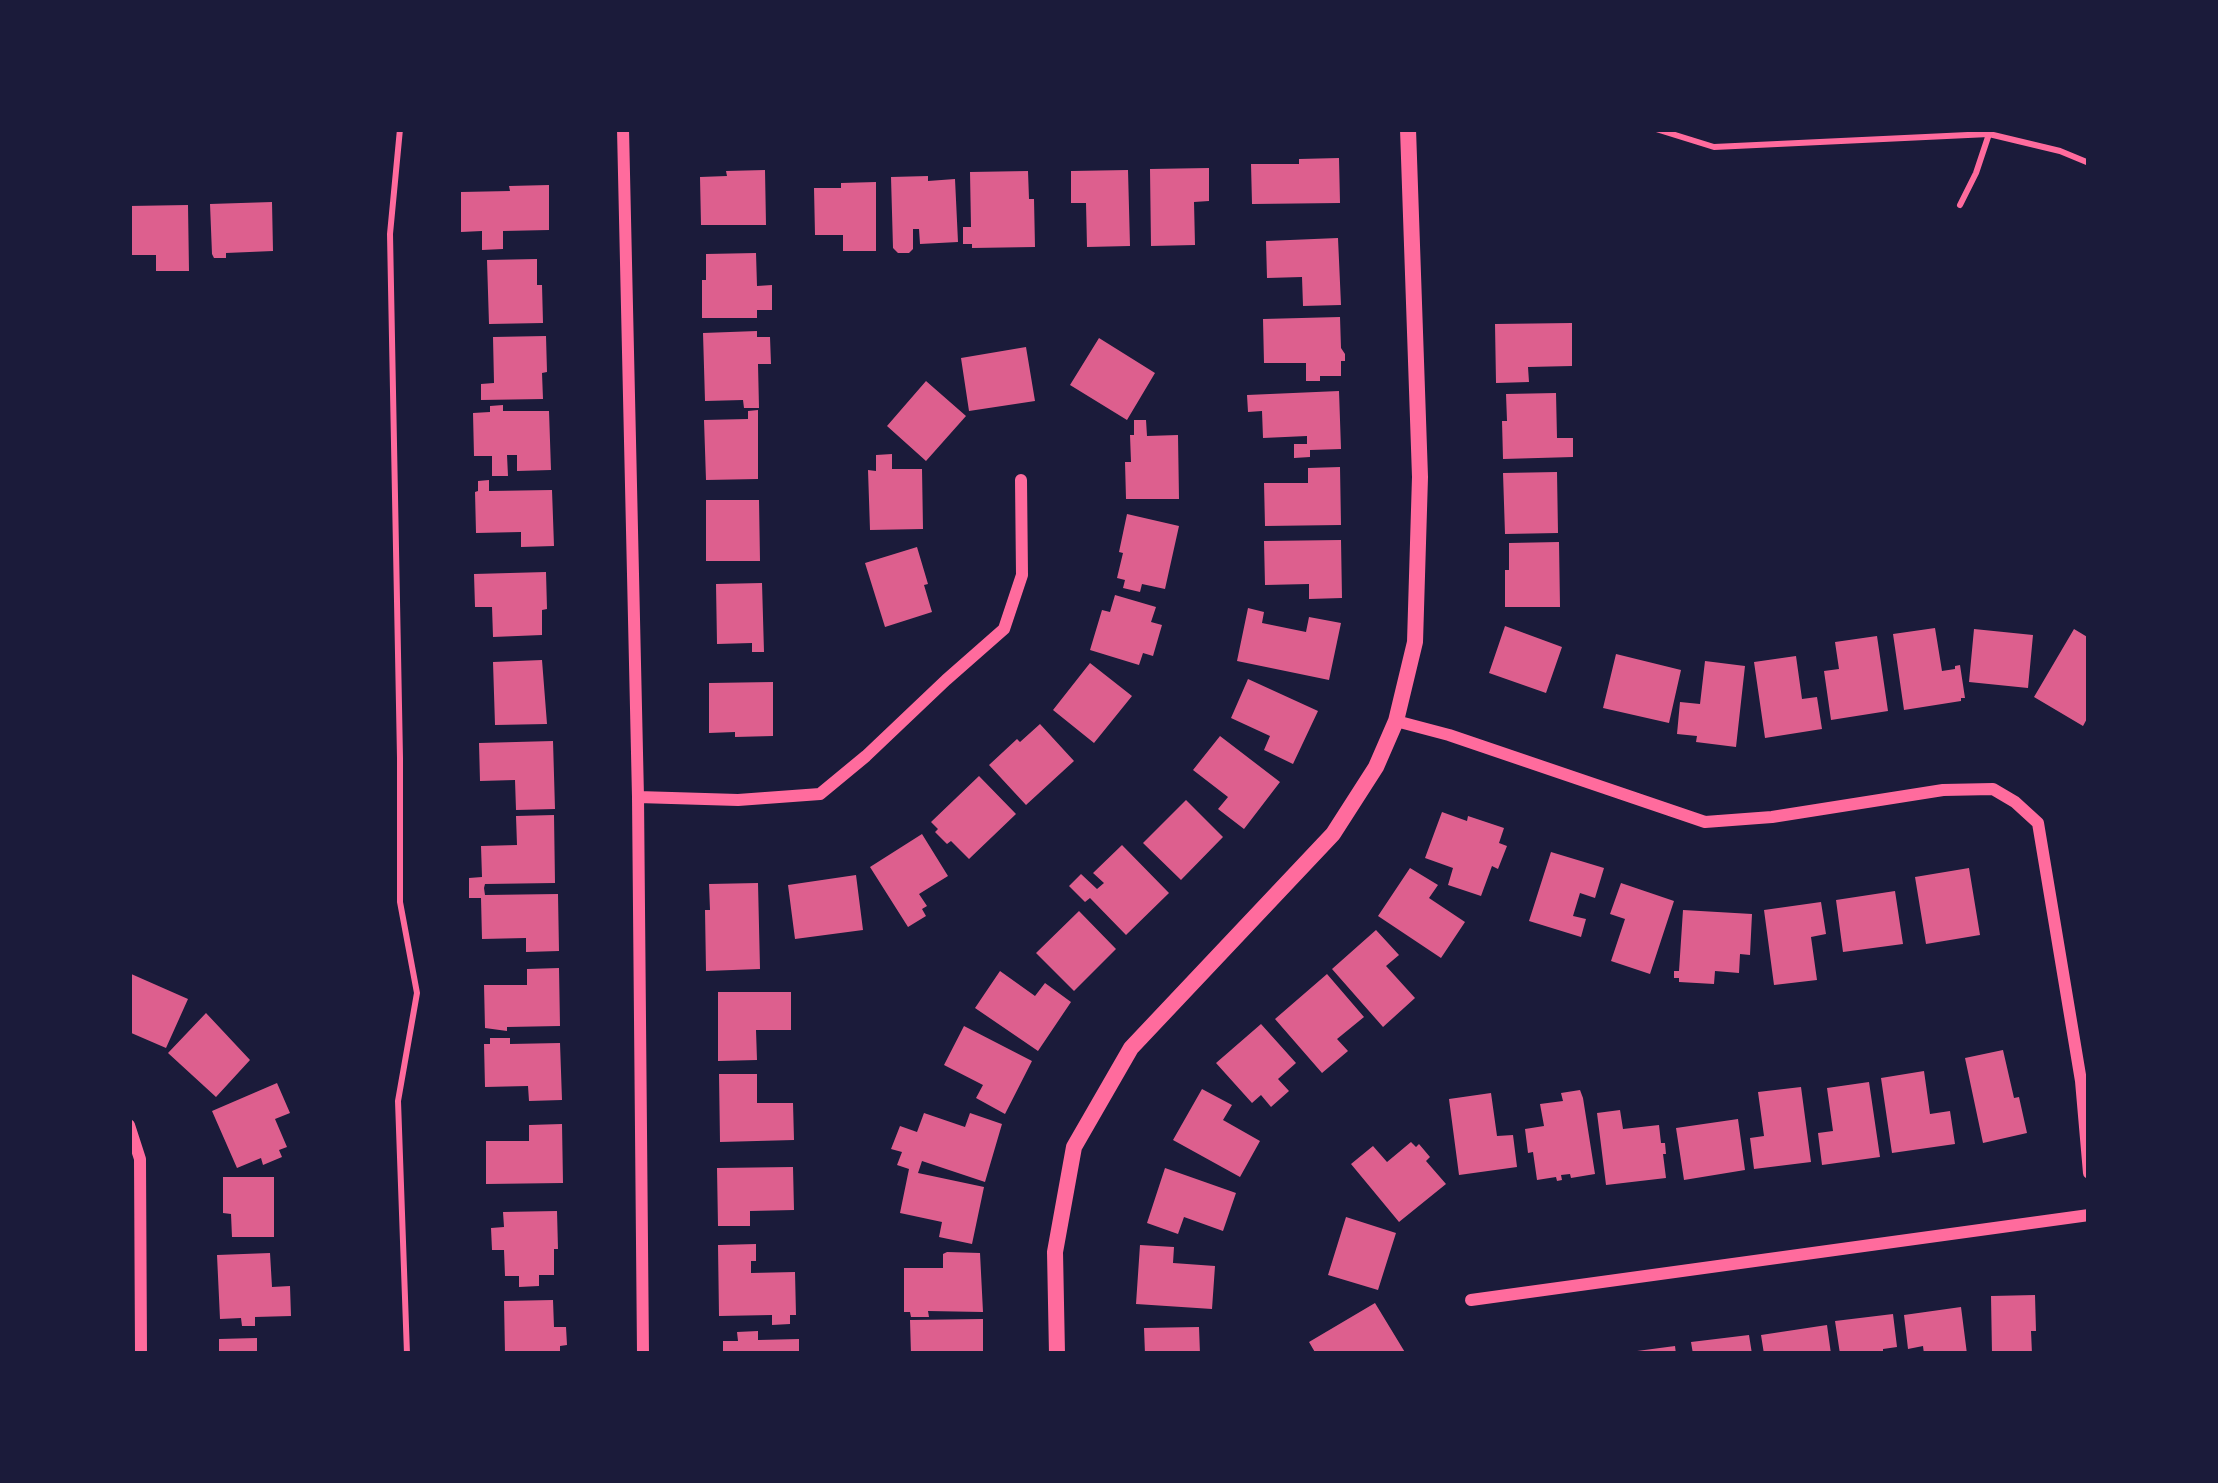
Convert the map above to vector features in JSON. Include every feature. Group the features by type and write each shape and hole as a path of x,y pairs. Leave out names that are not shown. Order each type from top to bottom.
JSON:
{"street":[{"path":"623,129 644,1354"},
{"path":"1057,1354 1055,1252 1074,1147 1131,1048 1333,834 1376,767 1396,721 1414,642 1420,477 1408,129"},
{"path":"638,797 738,800 820,794 866,756 1004,629 1022,575 1021,480"},
{"path":"1396,721 1705,822 1772,817 1943,790 1993,789 2015,802 2038,823 2081,1081 2089,1173"},
{"path":"129,1125 140,1159 141,1354"},
{"path":"1472,1300 2089,1215"}],"path":[{"path":"400,129 390,233 400,902 417,993 398,1101 407,1354"},
{"path":"1656,129 1714,147 1989,134 2060,151 2089,164"},
{"path":"1960,205 1989,134"}],"building":[{"path":"1339,158 1340,203 1252,204 1251,164"},
{"path":"1209,168 1209,201 1194,202 1195,245 1151,246 1150,169"},
{"path":"765,170 766,225 701,225 700,177"},
{"path":"1128,170 1130,246 1087,247 1086,203 1071,203 1071,171"},
{"path":"1028,171 1035,247 972,248 972,244 963,244 963,227 971,227 970,172"},
{"path":"928,176 928,181 955,179 958,242 920,244 919,229 913,229 913,249 898,253 893,248 891,177"},
{"path":"876,182 876,251 843,251 843,235 815,235 814,188"},
{"path":"549,185 549,230 503,231 503,249 482,250 482,231 461,232 461,192"},
{"path":"272,202 273,251 214,258 210,204"},
{"path":"188,205 189,271 156,271 156,255 130,255 129,206"},
{"path":"1338,238 1341,305 1303,306 1302,277 1267,278 1266,241"},
{"path":"756,253 757,286 772,285 772,310 757,310 757,318 702,318 706,254"},
{"path":"537,259 543,323 489,324 487,260"},
{"path":"1340,317 1345,354 1341,376 1306,381 1306,363 1264,363 1263,319"},
{"path":"1572,323 1572,366 1528,367 1529,382 1496,383 1495,324"},
{"path":"757,331 757,337 770,337 771,364 758,364 759,408 744,408 743,400 705,401 703,333"},
{"path":"546,336 543,399 481,400 481,384 494,383 493,337"},
{"path":"1099,338 1155,373 1127,420 1070,385"},
{"path":"1026,347 1035,401 969,411 961,358"},
{"path":"926,381 966,416 926,461 887,426"},
{"path":"1339,391 1341,449 1310,450 1310,457 1294,458 1294,444 1307,444 1307,436 1263,438 1262,411 1248,412 1247,395"},
{"path":"1556,393 1557,438 1573,438 1573,457 1503,459 1506,394"},
{"path":"503,405 503,411 549,411 551,470 517,471 517,455 507,455 508,476 492,476 492,456 474,456 473,413"},
{"path":"758,410 758,479 706,480 704,420 748,419 748,411"},
{"path":"1134,420 1146,420 1147,436 1178,435 1179,499 1126,499 1125,462 1131,462"},
{"path":"892,454 892,469 922,469 923,529 870,530 868,470 876,471 876,455"},
{"path":"1340,467 1341,525 1265,526 1264,483 1308,483 1308,468"},
{"path":"1557,472 1558,533 1505,534 1503,473"},
{"path":"489,480 489,491 552,490 554,546 521,547 521,532 476,533 475,492 478,481"},
{"path":"706,500 759,500 760,561 706,561"},
{"path":"1127,514 1179,526 1165,589 1142,584 1140,592 1123,588 1125,580 1117,578"},
{"path":"1341,540 1342,598 1309,599 1309,584 1265,585 1264,541"},
{"path":"1559,542 1560,607 1505,607 1509,543"},
{"path":"917,547 932,612 885,627 865,563"},
{"path":"546,572 542,635 493,637 492,607 475,607 474,574"},
{"path":"762,583 764,652 752,652 752,643 717,644 716,584"},
{"path":"1115,595 1156,607 1151,622 1162,625 1153,656 1143,653 1139,665 1090,650 1102,610 1110,612"},
{"path":"1248,608 1264,612 1262,623 1306,632 1309,617 1341,623 1329,680 1237,661"},
{"path":"1505,626 1562,647 1546,693 1489,673"},
{"path":"1935,628 1942,671 1960,665 1965,698 1904,710 1893,634"},
{"path":"1974,629 2033,635 2028,688 1969,682"},
{"path":"2074,629 2089,638 2089,715 2083,726 2034,697"},
{"path":"1877,636 1888,711 1831,720 1824,671 1839,669 1835,642"},
{"path":"1616,654 1681,670 1669,723 1603,708"},
{"path":"1796,656 1802,699 1817,697 1822,729 1765,738 1754,662"},
{"path":"542,660 547,724 495,725 493,662"},
{"path":"1705,661 1745,666 1736,747 1696,742 1697,736 1677,734 1680,702 1700,704"},
{"path":"1090,663 1132,696 1094,743 1053,710"},
{"path":"1248,679 1318,711 1293,764 1264,750 1270,736 1231,718"},
{"path":"773,682 773,736 709,733 709,683"},
{"path":"1040,724 1074,761 1026,805 989,765"},
{"path":"1220,736 1280,782 1244,829 1218,809 1228,797 1193,770"},
{"path":"553,741 555,809 516,810 515,780 480,781 479,743"},
{"path":"979,776 1016,814 969,859 951,841 947,844 931,822"},
{"path":"1186,800 1223,837 1181,880 1143,843"},
{"path":"1442,812 1504,828 1499,843 1507,846 1498,869 1492,866 1481,896 1448,885 1453,868 1425,858"},
{"path":"554,815 555,883 485,884 484,888 485,895 558,894 559,951 526,952 526,938 482,939 481,898 469,898 469,878 482,877 481,846 517,845 516,816"},
{"path":"922,834 948,876 919,894 927,906 922,909 926,916 908,927 870,867"},
{"path":"1122,845 1169,893 1126,935 1090,898 1085,902 1069,886 1081,874 1097,889 1104,883 1093,873"},
{"path":"1551,852 1604,868 1595,898 1580,893 1573,916 1586,919 1581,937 1529,921"},
{"path":"1410,868 1438,885 1429,898 1465,922 1441,958 1378,916"},
{"path":"1969,868 1980,935 1926,944 1915,877"},
{"path":"856,875 863,930 795,939 788,885"},
{"path":"758,883 760,969 706,971 709,884"},
{"path":"1621,883 1674,901 1650,974 1611,961 1625,919 1610,914"},
{"path":"1895,891 1903,944 1843,952 1836,900"},
{"path":"1821,902 1826,934 1811,937 1817,980 1774,985 1764,910"},
{"path":"1683,910 1752,914 1750,955 1740,954 1739,973 1715,971 1714,984 1674,978 1674,971 1679,971"},
{"path":"1079,911 1116,949 1074,991 1036,953"},
{"path":"1376,930 1399,955 1386,966 1415,998 1383,1027 1332,969"},
{"path":"559,968 560,1026 485,1028 484,985 527,985 527,969"},
{"path":"1000,971 1035,996 1045,983 1071,1002 1038,1051 975,1008"},
{"path":"129,973 188,999 166,1048 129,1032"},
{"path":"1327,974 1364,1017 1337,1039 1348,1051 1322,1073 1275,1019"},
{"path":"718,992 791,992 791,1030 756,1030 757,1060 718,1061"},
{"path":"206,1013 250,1060 216,1097 168,1053"},
{"path":"1261,1024 1296,1063 1278,1079 1289,1091 1271,1107 1261,1095 1252,1103 1216,1063"},
{"path":"964,1026 1032,1061 1005,1114 976,1098 983,1085 944,1065"},
{"path":"490,1038 510,1038 510,1044 560,1043 562,1100 529,1101 528,1086 485,1087 484,1044 490,1044"},
{"path":"2003,1050 2027,1133 1983,1143 1965,1058"},
{"path":"1924,1071 1930,1114 1950,1111 1955,1144 1892,1153 1881,1078"},
{"path":"719,1074 757,1074 757,1103 793,1103 794,1140 720,1142"},
{"path":"1869,1082 1880,1157 1822,1165 1818,1133 1833,1131 1827,1088"},
{"path":"277,1083 290,1113 275,1119 287,1147 279,1150 282,1157 263,1165 261,1158 237,1168 212,1111"},
{"path":"1801,1087 1811,1162 1754,1169 1750,1138 1764,1136 1758,1092"},
{"path":"1202,1089 1232,1105 1223,1120 1260,1141 1240,1177 1173,1140"},
{"path":"1580,1090 1595,1174 1537,1180 1525,1129 1544,1126 1540,1104 1563,1101 1561,1093"},
{"path":"1491,1093 1497,1136 1513,1135 1517,1167 1459,1175 1449,1099"},
{"path":"1620,1110 1623,1129 1659,1125 1666,1178 1606,1185 1597,1113"},
{"path":"924,1113 965,1127 970,1113 1002,1124 985,1182 922,1161 918,1173 984,1187 972,1244 939,1237 942,1222 900,1213 909,1169 897,1165 902,1152 891,1149 900,1126 917,1132"},
{"path":"1738,1119 1745,1170 1684,1180 1676,1128"},
{"path":"562,1124 563,1183 486,1184 486,1141 529,1141 529,1125"},
{"path":"1411,1142 1430,1157 1426,1161 1446,1184 1399,1222 1351,1164 1373,1146 1387,1162"},
{"path":"793,1167 794,1210 750,1211 750,1226 718,1226 717,1168"},
{"path":"1165,1168 1236,1193 1223,1231 1184,1217 1178,1234 1147,1223"},
{"path":"223,1177 274,1177 274,1237 232,1237 231,1214 223,1213"},
{"path":"557,1211 554,1275 539,1275 539,1286 519,1287 519,1276 505,1276 504,1250 492,1250 491,1228 504,1227 503,1212"},
{"path":"1346,1217 1396,1233 1378,1290 1328,1275"},
{"path":"756,1244 751,1273 795,1272 796,1315 790,1315 790,1324 772,1325 772,1315 719,1316 718,1245"},
{"path":"1140,1245 1174,1247 1173,1263 1215,1266 1212,1309 1136,1304"},
{"path":"947,1252 980,1253 983,1312 928,1311 929,1317 911,1317 904,1312 904,1268 943,1268"},
{"path":"270,1253 272,1287 290,1286 291,1316 255,1317 255,1326 242,1326 241,1318 220,1319 217,1255"},
{"path":"2035,1295 2032,1354 1992,1354 1991,1296"},
{"path":"553,1300 554,1327 566,1327 567,1345 560,1346 560,1354 505,1354 504,1301"},
{"path":"1375,1303 1406,1354 1316,1354 1309,1342"},
{"path":"1961,1307 1967,1354 1924,1354 1923,1346 1908,1349 1904,1315"},
{"path":"1893,1314 1897,1347 1883,1349 1883,1354 1840,1354 1835,1321"},
{"path":"983,1319 983,1354 911,1354 910,1320"},
{"path":"1827,1325 1831,1354 1764,1354 1761,1335"},
{"path":"1199,1327 1200,1354 1145,1354 1144,1328"},
{"path":"758,1331 758,1340 799,1339 799,1354 723,1354 723,1341 738,1341 737,1332"},
{"path":"1749,1335 1752,1354 1693,1354 1691,1342"},
{"path":"257,1338 257,1354 219,1354 219,1339"},
{"path":"1675,1346 1676,1354 1637,1354 1637,1351"}]}
